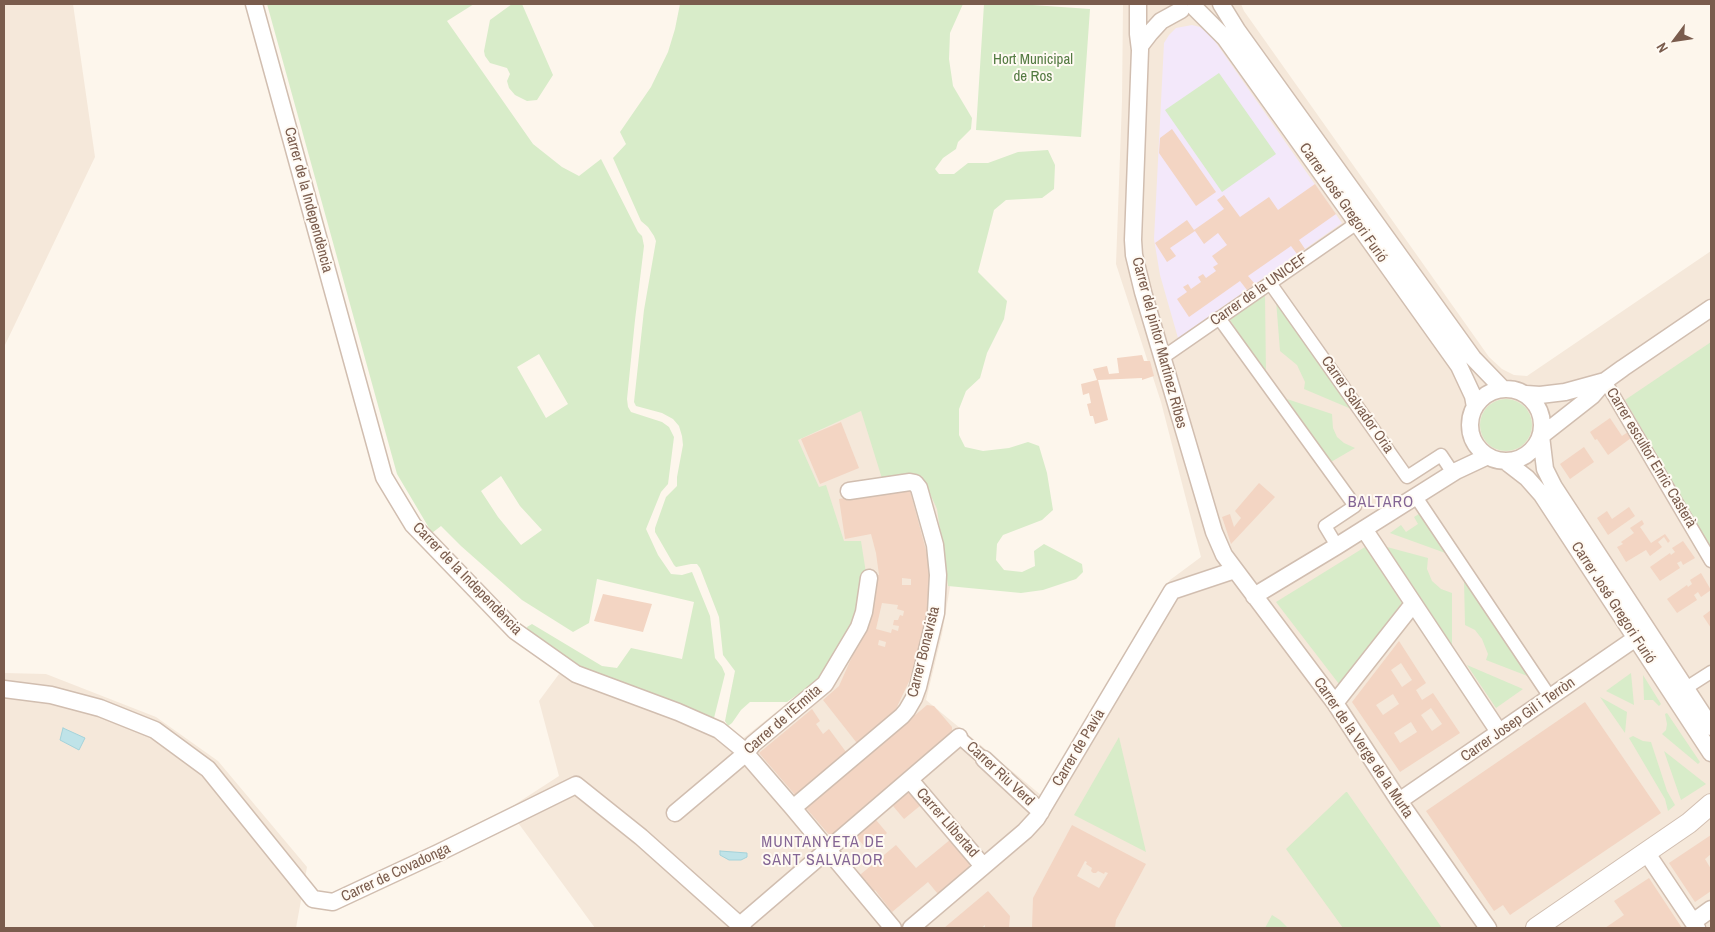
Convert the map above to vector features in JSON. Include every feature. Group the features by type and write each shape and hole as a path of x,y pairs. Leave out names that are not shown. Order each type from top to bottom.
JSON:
{"street":[{"name":"Carrer de la Independència","path":"254,4 384,477 413,526 515,631 576,674 678,712 719,730 741,748 894,928"},
{"name":"Carrer del pintor Martinez Ribes","path":"1138,4 1140,46 1134,255 1137,272 1214,532 1224,555 1235,570"},
{"path":"1162,4 1167,7 1194,7"},
{"name":"Carrer José Gregori Furió","path":"1221,4 1237,30 1473,358 1502,388"},
{"path":"1140,46 1161,21 1194,7"},
{"name":"Carrer José Gregori Furió","path":"1194,7 1225,38 1460,366 1473,396 1474,407"},
{"name":"Carrer de la UNICEF","path":"1162,358 1357,223"},
{"name":"Carrer Salvador Oria","path":"1270,283 1407,477 1441,455 1454,472"},
{"path":"1541,436 1592,396 1605,382 1711,308"},
{"path":"1219,318 1355,506 1324,526 1337,546"},
{"path":"1526,394 1540,395 1565,392 1605,382"},
{"name":"Carrer escultor Enric Casterà","path":"1605,382 1711,561"},
{"path":"1502,388 1515,389 1526,394 1535,402 1541,412 1543,424 1541,436 1536,446 1517,460 1505,461 1488,456 1479,449 1473,439 1470,423 1474,407 1486,394 1502,388"},
{"name":"Carrer José Gregori Furió","path":"1541,436 1544,469 1554,487 1711,727"},
{"path":"1454,472 1473,439"},
{"path":"1254,596 1454,472 1488,456"},
{"name":"Carrer José Gregori Furió","path":"1505,461 1527,478 1542,495 1711,753"},
{"name":"Carrer Bonavista","path":"793,808 902,716 914,698 927,655 936,613 938,575 935,545 922,494 914,483 910,482 849,491"},
{"path":"1416,497 1550,697"},
{"path":"1364,529 1499,732"},
{"name":"Carrer de la Verge de la Murta","path":"1235,570 1335,703 1488,928"},
{"name":"Carrer de Pavia","path":"911,928 1025,831 1041,812 1172,591 1235,570"},
{"name":"Carrer de l'Ermita","path":"675,813 825,684 859,627 864,612 869,578"},
{"path":"1335,703 1413,604"},
{"name":"Carrer Josep Gil i Terròn","path":"1400,801 1636,638"},
{"path":"1686,688 1711,672"},
{"name":"Carrer de Covadonga","path":"4,689 51,695 100,708 155,730 208,769 313,899 333,902 576,785 641,837 742,927"},
{"path":"742,927 960,736"},
{"name":"Carrer Riu Verd","path":"960,736 1041,812"},
{"name":"Carrer Llibertad","path":"910,780 984,866"},
{"path":"1536,928 1689,823 1711,804"},
{"path":"1689,823 1711,812"},
{"path":"1646,852 1695,925 1711,909"}],"shaded area":[{"path":"4,4 73,4 95,157 4,347"},
{"path":"1123,4 1241,4 1244,11 1489,357 1502,369 1514,375 1527,376 1711,251 1711,928 595,928 508,809 559,776 539,701 559,674 741,740 809,686 819,502 795,440 862,409 924,472 938,507 951,581 942,634 926,700 1041,795 1170,580 1201,557 1161,402 1116,264 1122,101"},
{"path":"1192,25 1200,27 1212,37 1342,223 1178,338 1160,275 1154,239 1164,43 1176,28"},
{"path":"4,673 46,674 156,717 218,761 307,867 296,928 4,928"}],"green space":[{"path":"267,4 474,4 447,21 533,144 562,167 579,176 601,159 638,232 642,236 644,246 627,399 628,407 631,412 662,422 669,427 674,437 668,484 661,492 646,529 658,555 671,574 682,575 692,572 710,616 715,658 725,674 714,718 576,666 528,633 527,627 532,624 602,666 617,668 631,648 682,659 694,602 597,579 589,623 573,632 522,600 441,526 432,533 397,474","holes":["539,354 568,404 546,418 517,367","501,476 520,506 542,530 521,545 498,517 481,491"]},
{"path":"512,4 522,4 553,75 537,100 527,101 515,95 509,88 507,81 510,74 507,68 490,63 485,56 484,51 490,20"},
{"path":"680,4 963,4 950,33 949,59 953,86 972,118 971,129 958,142 956,149 943,158 935,169 939,174 954,174 968,163 988,163 1018,152 1048,150 1055,165 1054,189 1042,198 1006,200 994,210 978,272 1007,301 1004,319 987,353 980,378 966,391 959,409 959,435 965,447 983,451 1009,448 1028,442 1039,446 1047,473 1053,510 1042,520 1003,535 997,544 996,560 1004,570 1022,572 1035,566 1034,551 1044,544 1082,564 1083,572 1076,579 1043,590 1021,593 948,586 937,509 922,476 884,485 861,411 798,440 819,487 826,485 844,541 861,541 866,573 862,611 838,658 815,682 787,702 750,702 728,726 725,721 735,671 723,655 719,617 697,564 676,567 655,532 666,497 677,486 683,445 682,436 679,426 673,419 662,413 636,406 634,402 644,310 656,241 648,227 641,221 613,158 626,144 620,132 651,87 668,52"},
{"name":"Hort Municipal de Ros","path":"984,4 1018,4 1090,9 1081,137 976,130"},
{"path":"1219,73 1276,154 1222,192 1165,110"},
{"path":"1265,294 1266,374 1230,320"},
{"path":"1276,300 1356,411 1304,389 1305,382 1297,365 1280,351"},
{"path":"1711,342 1711,548 1625,400"},
{"path":"1287,399 1332,414 1333,428 1337,437 1355,448 1331,462"},
{"path":"1501,399 1511,399 1525,406 1532,420 1532,430 1525,444 1511,451 1501,451 1491,447 1484,440 1480,430 1480,420 1484,410 1491,403"},
{"path":"1422,512 1448,554 1390,533 1401,525 1406,532 1418,524 1414,517"},
{"path":"1365,547 1402,603 1339,684 1276,602"},
{"path":"1387,547 1428,558 1427,569 1432,581 1441,589 1452,593 1452,645"},
{"path":"1464,579 1530,677 1486,660 1488,654 1482,639 1475,630 1465,625"},
{"path":"1467,665 1523,689 1496,708"},
{"path":"1631,673 1634,705 1606,691"},
{"path":"1643,675 1661,704 1659,706 1653,700 1644,700"},
{"path":"1600,697 1627,712 1625,733"},
{"path":"1667,713 1700,762 1698,764 1662,734 1666,730 1665,714"},
{"path":"1633,736 1643,741 1651,742 1667,791 1675,805 1668,811 1665,799 1629,738"},
{"path":"1119,737 1146,852 1074,815"},
{"path":"1664,751 1706,784 1681,800"},
{"path":"1346,792 1442,928 1343,928 1286,849"},
{"path":"1272,915 1280,920 1288,928 1265,928"}],"water":[{"path":"63,728 85,738 79,750 60,740"},
{"path":"720,851 747,853 747,857 741,860 729,860 720,855"}],"building":[{"path":"1172,129 1216,192 1196,206 1159,153 1160,138"},
{"path":"1315,184 1336,214 1299,240 1305,249 1297,254 1291,246 1248,276 1255,284 1247,290 1240,281 1189,317 1177,299 1187,292 1183,287 1188,284 1191,289 1201,282 1198,277 1203,274 1206,278 1216,271 1213,267 1218,264 1212,256 1227,245 1218,233 1204,244 1195,231 1170,248 1176,256 1167,262 1155,243 1187,220 1194,230 1224,209 1217,200 1224,195 1240,217 1269,197 1278,210"},
{"path":"1142,355 1144,361 1150,361 1154,376 1142,380 1142,378 1098,380 1108,420 1095,424 1093,416 1090,416 1087,404 1091,403 1089,393 1083,395 1081,384 1097,380 1093,369 1107,366 1109,374 1119,373 1117,358"},
{"path":"1610,418 1622,436 1628,432 1631,438 1608,455 1590,432"},
{"path":"841,422 859,468 820,484 801,439"},
{"path":"1584,447 1594,462 1570,479 1560,464"},
{"path":"1259,483 1275,497 1231,544 1222,517 1230,514 1234,527 1241,518 1235,511"},
{"path":"909,487 930,565 930,590 925,627 913,673 896,709 886,723 860,747 823,700 839,686 871,614 875,575 879,575 871,534 845,539 839,499","holes":["902,578 911,579 911,585 902,585","882,603 898,605 897,609 904,611 903,616 900,615 898,620 894,620 893,625 899,626 898,631 892,629 891,633 876,629","879,640 886,642 885,647 878,645"]},
{"path":"1629,507 1635,516 1608,535 1597,518 1607,511 1612,519"},
{"path":"1642,520 1644,524 1640,527 1651,543 1665,534 1670,541 1668,543 1664,537 1658,542 1662,547 1650,556 1646,550 1626,562 1617,547 1634,533 1630,528"},
{"path":"1683,541 1695,558 1683,565 1681,561 1677,563 1680,568 1660,581 1650,567 1670,553 1671,555 1675,552 1672,548"},
{"path":"1701,573 1711,590 1701,597 1698,592 1694,595 1697,600 1677,613 1667,599 1687,585 1688,587 1692,584 1690,580"},
{"path":"603,594 652,604 643,632 594,621"},
{"path":"1711,610 1711,628 1703,616"},
{"path":"1399,641 1426,683 1416,690 1422,700 1433,693 1460,733 1400,772 1352,702","holes":["1401,663 1412,680 1402,687 1391,670","1393,694 1399,704 1383,715 1376,705","1431,708 1442,724 1432,731 1421,715","1411,722 1417,732 1400,743 1394,733"]},
{"path":"1585,702 1661,813 1510,915 1503,905 1494,911 1426,811"},
{"path":"927,705 934,706 952,727 952,734 831,837 806,808"},
{"path":"812,709 820,721 816,724 823,734 829,729 849,756 796,796 759,753"},
{"path":"909,792 921,805 904,819 893,806"},
{"path":"876,820 887,833 868,850 856,837"},
{"path":"1072,825 1146,864 1116,920 1115,928 1032,928 1033,898","holes":["1085,861 1087,862 1086,864 1092,868 1091,871 1093,873 1098,871 1104,874 1105,872 1108,873 1099,888 1077,876"]},
{"path":"1711,835 1711,854 1705,859 1711,869 1711,891 1695,902 1669,863"},
{"path":"951,839 970,861 969,868 938,894 928,882 892,912 861,876 896,845 916,868"},
{"path":"1649,878 1682,928 1605,928 1624,915 1614,901"},
{"path":"988,891 1010,916 1009,928 985,928 985,925 981,928 944,928"}],"district":[{"name":"BALTARO","path":"1381,503"},
{"name":"MUNTANYETA DE SANT SALVADOR","path":"823,852"}]}
